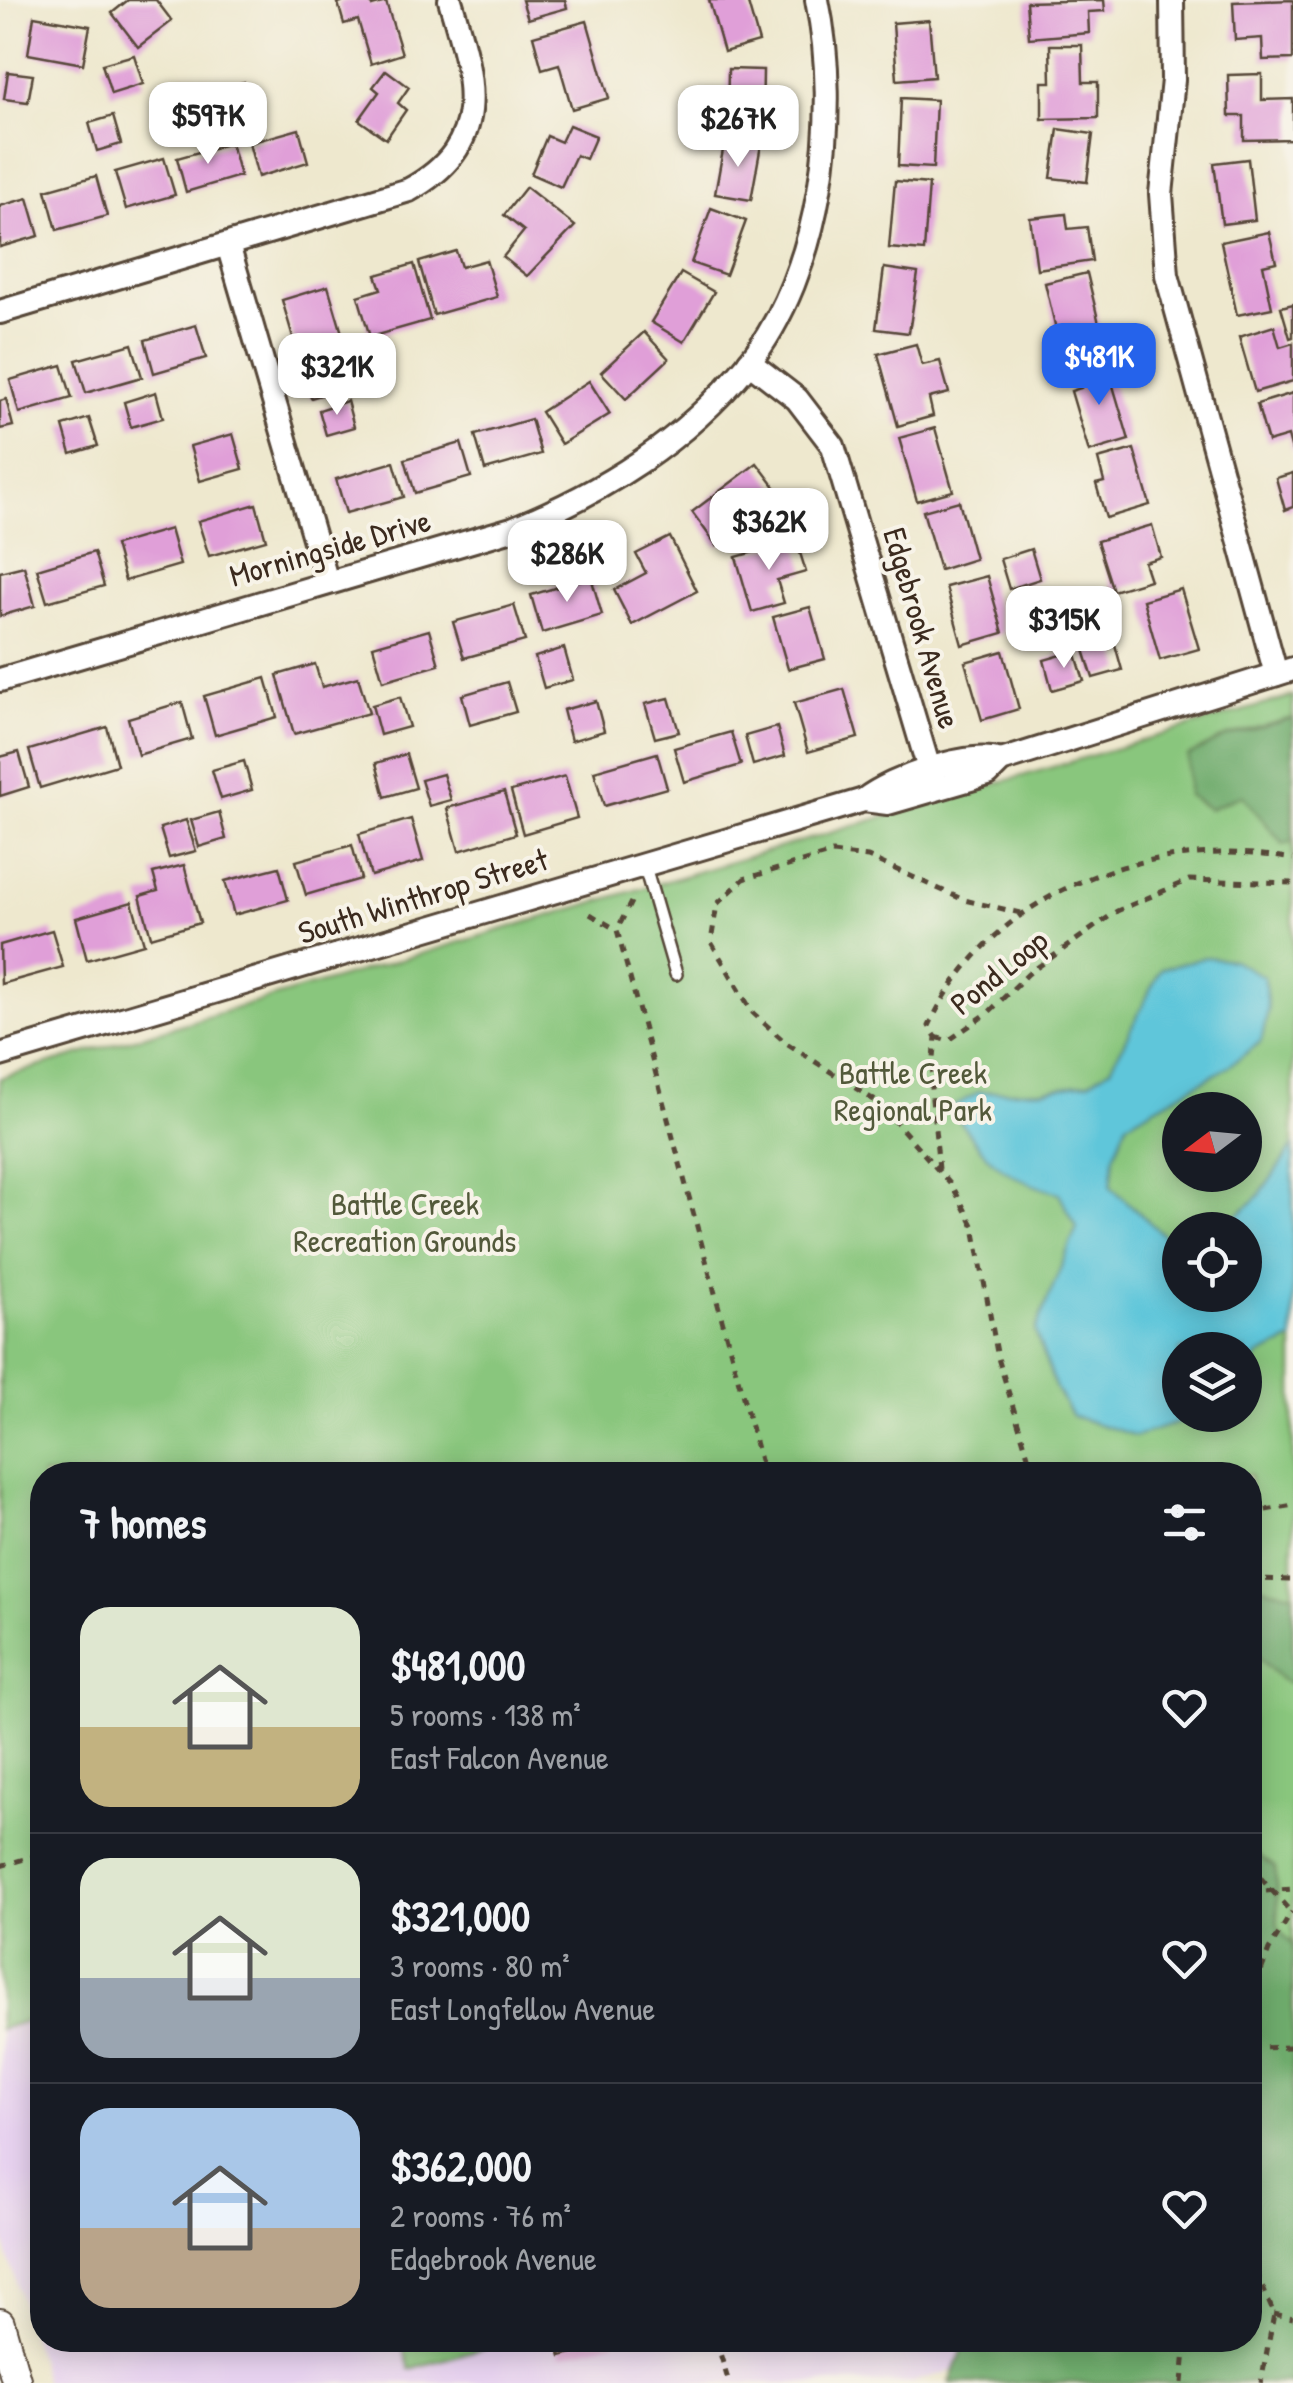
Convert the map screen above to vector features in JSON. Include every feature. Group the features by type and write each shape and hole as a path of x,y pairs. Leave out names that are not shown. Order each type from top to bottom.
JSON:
{"street":[{"path":"0,312 409,190 434,176 462,141 471,114 472,74 450,0"},
{"path":"749,362 784,300 809,236 822,184 829,81 817,0"},
{"path":"1172,0 1173,80 1162,194 1167,275 1285,672"},
{"path":"228,244 327,582"},
{"name":"Morningside Drive","path":"0,680 512,529 570,505 666,444 749,362"},
{"name":"Edgebrook Avenue","path":"749,362 797,399 833,446 933,780"},
{"name":"South Winthrop Street","path":"0,1055 864,800 888,802 933,780 988,774 1000,761 1285,672"},
{"path":"0,2324 17,2383"}],"lane":[{"path":"644,864 676,974"}],"path":[{"path":"936,1037 930,1026 956,977 1042,897 1156,859 1196,852 1293,859"},
{"path":"939,1169 880,1104 785,1042 753,1013 711,942 717,904 744,880 832,853 868,857 964,900 1021,913"},
{"name":"Pond Loop","path":"1030,1462 998,1358 974,1227 939,1169 931,1088 936,1037 948,1041 976,1022 1028,974 1117,910 1189,880 1293,882"},
{"path":"616,930 631,902"},
{"path":"590,914 616,930 760,1462"},
{"path":"1262,1510 1293,1504"},
{"path":"1262,1579 1293,1580"},
{"path":"0,1866 30,1857"},
{"path":"1262,1880 1292,1913 1262,1970"},
{"path":"1262,1892 1293,1889"},
{"path":"1262,2048 1293,2047"},
{"path":"1261,2383 1274,2314 1262,2286"},
{"path":"1274,2314 1293,2318"},
{"path":"720,2352 729,2383"},
{"path":"1182,2383 1185,2352"}],"shaded area":[{"path":"30,2020 30,2331 0,2227 0,2029"},
{"path":"36,2352 982,2352 985,2361 909,2383 45,2383"}],"green space":[{"path":"1293,696 1293,2383 1262,2352 1262,1462 30,1462 30,2020 0,2029 0,1078"},
{"path":"1293,718 1293,842 1283,844 1242,795 1209,809 1188,795 1188,756 1227,736"},
{"path":"1262,1587 1293,1593 1293,1684 1282,1680 1262,1661"},
{"path":"1262,1859 1275,1867 1278,1929 1293,1945 1293,2383 950,2383 962,2352 1262,2352"},
{"path":"405,2352 469,2352 410,2369"}],"water":[{"path":"1205,957 1233,960 1264,977 1268,1010 1261,1042 1226,1068 1183,1092 1162,1092 1162,1104 1127,1123 1114,1156 1111,1187 1162,1234 1162,1312 1262,1312 1262,1212 1241,1212 1259,1196 1293,1146 1293,1340 1262,1354 1262,1332 1162,1332 1162,1428 1136,1436 1072,1416 1056,1389 1035,1331 1077,1227 1059,1193 1022,1180 995,1163 951,1108 979,1092 1045,1090 1089,1082 1111,1068 1161,969"}],"building":[{"path":"128,0 156,0 172,21 138,47 112,13"},
{"path":"370,0 372,6 386,2 402,54 371,64 358,20 344,24 338,3"},
{"path":"522,0 565,0 567,8 528,19"},
{"path":"709,0 747,0 759,42 724,52"},
{"path":"1104,0 1105,11 1088,12 1089,33 1029,38 1026,2"},
{"path":"1293,0 1293,59 1263,60 1262,38 1235,40 1233,2"},
{"path":"34,16 90,26 83,64 28,54"},
{"path":"929,20 934,77 897,80 893,23"},
{"path":"587,21 609,98 572,109 559,64 542,69 533,36"},
{"path":"1050,45 1082,45 1083,82 1098,82 1098,118 1042,119 1042,82 1051,82"},
{"path":"134,55 143,84 111,94 102,64"},
{"path":"728,69 763,70 762,124 727,123"},
{"path":"386,70 409,87 398,103 406,110 386,139 359,120 379,92 373,87"},
{"path":"8,72 33,75 28,102 4,99"},
{"path":"1262,74 1262,100 1293,99 1293,139 1244,140 1244,116 1229,116 1228,75"},
{"path":"244,82 251,107 228,114 221,88"},
{"path":"901,98 936,100 933,168 898,166"},
{"path":"113,116 121,144 97,151 89,123"},
{"path":"569,125 596,136 586,159 576,155 561,187 531,174 547,136 561,142"},
{"path":"299,129 308,162 258,177 249,143"},
{"path":"1058,129 1093,134 1087,182 1051,178"},
{"path":"725,139 761,145 751,200 715,194"},
{"path":"231,143 240,176 186,192 177,158"},
{"path":"164,158 175,195 126,209 115,172"},
{"path":"1248,159 1255,220 1222,224 1214,163"},
{"path":"96,176 107,216 57,230 46,190"},
{"path":"895,181 929,184 924,251 889,248"},
{"path":"526,187 575,226 527,276 503,257 524,231 504,215"},
{"path":"28,198 39,236 0,247 0,206"},
{"path":"711,208 746,221 726,275 691,263"},
{"path":"1066,214 1068,229 1087,227 1092,261 1037,269 1030,218"},
{"path":"1269,232 1276,262 1263,265 1272,308 1237,315 1221,242"},
{"path":"456,251 461,267 486,260 497,297 434,315 419,262"},
{"path":"414,264 430,320 370,337 358,296 381,289 376,275"},
{"path":"884,268 918,273 909,333 876,329"},
{"path":"681,273 714,292 684,342 651,322"},
{"path":"1087,273 1106,353 1064,363 1045,283"},
{"path":"328,286 357,384 311,398 282,300"},
{"path":"1293,304 1293,337 1290,338 1281,307"},
{"path":"196,325 206,358 154,373 145,340"},
{"path":"1274,326 1280,347 1293,343 1293,381 1255,392 1239,337"},
{"path":"644,332 669,359 626,399 601,372"},
{"path":"132,344 142,377 86,393 76,360"},
{"path":"916,344 922,365 940,361 949,393 929,398 933,416 898,426 878,354"},
{"path":"1106,362 1129,440 1089,452 1071,391 1081,388 1076,371"},
{"path":"62,365 72,398 19,413 10,380"},
{"path":"589,381 610,414 561,444 541,412"},
{"path":"156,392 163,418 131,427 124,402"},
{"path":"1293,393 1292,451 1288,436 1268,442 1257,404"},
{"path":"6,399 13,426 0,429 0,401"},
{"path":"347,401 354,427 326,435 319,410"},
{"path":"89,418 98,446 71,454 63,426"},
{"path":"531,419 541,454 485,470 475,435"},
{"path":"935,428 953,491 917,501 899,438"},
{"path":"233,434 243,469 200,481 190,446"},
{"path":"461,443 471,477 415,493 405,459"},
{"path":"1134,449 1150,505 1106,518 1096,484 1104,482 1098,459"},
{"path":"394,462 404,497 346,513 336,479"},
{"path":"757,463 782,496 717,546 692,512"},
{"path":"1293,473 1293,507 1285,510 1276,478"},
{"path":"959,501 975,559 940,570 923,511"},
{"path":"256,504 266,540 209,556 198,521"},
{"path":"1152,525 1161,557 1144,562 1150,580 1113,591 1097,541"},
{"path":"170,529 180,565 125,581 115,545"},
{"path":"670,537 697,591 632,625 614,590 646,573 636,554"},
{"path":"796,540 806,572 777,580 784,603 752,612 736,557"},
{"path":"1031,549 1040,579 1009,589 1000,559"},
{"path":"94,552 104,586 47,602 37,569"},
{"path":"24,566 35,606 0,616 0,572"},
{"path":"987,576 1003,633 962,645 946,587"},
{"path":"591,577 602,615 542,633 531,595"},
{"path":"1181,589 1199,649 1160,660 1143,600"},
{"path":"514,605 525,641 464,658 453,622"},
{"path":"810,607 825,659 788,669 773,617"},
{"path":"429,630 439,665 383,681 373,646"},
{"path":"1114,641 1122,670 1093,678 1084,650"},
{"path":"564,648 573,680 544,688 535,657"},
{"path":"1003,651 1019,709 982,720 965,662"},
{"path":"1075,651 1084,681 1052,690 1044,660"},
{"path":"315,664 322,687 358,677 369,713 294,734 277,675"},
{"path":"266,678 277,717 215,735 204,696"},
{"path":"507,682 516,712 470,725 462,695"},
{"path":"844,689 858,738 808,752 794,703"},
{"path":"400,697 409,727 380,735 372,705"},
{"path":"669,698 679,732 655,738 645,704"},
{"path":"596,701 604,731 571,741 563,710"},
{"path":"182,702 192,739 138,755 128,718"},
{"path":"107,727 117,765 40,788 29,750"},
{"path":"777,727 785,756 753,765 745,736"},
{"path":"731,732 741,765 684,782 674,748"},
{"path":"19,752 29,787 0,796 0,757"},
{"path":"657,753 667,788 604,806 594,771"},
{"path":"406,754 416,788 385,797 376,763"},
{"path":"244,761 252,790 221,799 212,770"},
{"path":"443,774 451,800 429,806 421,780"},
{"path":"565,776 577,818 523,834 511,791"},
{"path":"504,792 516,834 459,851 447,808"},
{"path":"219,812 226,839 199,847 191,820"},
{"path":"411,819 423,861 371,876 359,834"},
{"path":"186,820 196,851 169,858 160,828"},
{"path":"352,845 361,879 306,895 296,861"},
{"path":"184,865 200,923 151,937 140,896 158,891 153,873"},
{"path":"279,867 288,900 234,915 225,881"},
{"path":"132,902 144,944 87,960 76,918"},
{"path":"52,930 63,967 1,984 0,945"}],"park label":[{"name":"Battle Creek Regional Park","path":"913,1092"},
{"name":"Battle Creek Recreation Grounds","path":"405,1222"}]}
